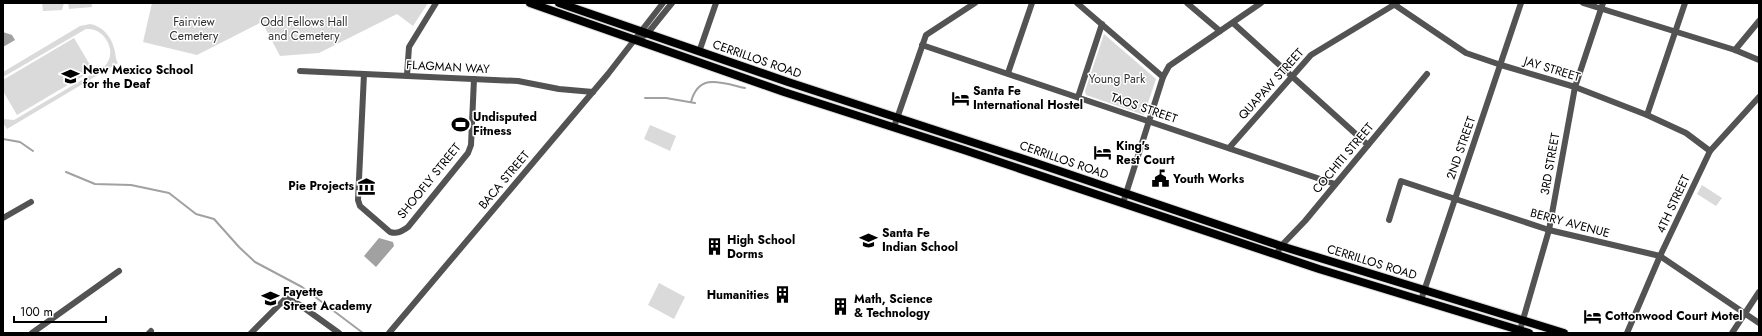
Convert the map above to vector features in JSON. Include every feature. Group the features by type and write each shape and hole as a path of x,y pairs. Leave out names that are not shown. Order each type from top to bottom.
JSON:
{"main road":[{"name":"CERRILLOS ROAD","path":"530,3 635,41 1276,255 1529,333"},
{"name":"CERRILLOS ROAD","path":"559,3 699,52 1126,193 1281,246 1564,333"}],"street":[{"path":"407,76 409,47 436,3"},
{"path":"644,33 663,3"},
{"path":"644,33 672,3"},
{"path":"699,52 716,3"},
{"path":"894,127 926,34 975,3"},
{"path":"1008,73 1032,3"},
{"path":"1077,3 1163,77"},
{"path":"1187,3 1220,31"},
{"path":"1123,203 1163,77 1169,66 1261,3"},
{"name":"2ND STREET","path":"1421,300 1521,3"},
{"path":"1583,3 1602,5 1735,50 1759,60"},
{"path":"1647,115 1685,3"},
{"name":"JAY STREET","path":"1395,4 1460,50 1501,65 1575,87 1647,115 1686,133 1710,151"},
{"name":"QUAPAW STREET","path":"1229,148 1312,55 1395,4"},
{"name":"3RD STREET","path":"1520,330 1549,230 1575,87 1602,5"},
{"path":"1735,50 1759,21"},
{"path":"1233,23 1368,146"},
{"path":"1078,97 1102,24"},
{"name":"BACA STREET","path":"389,333 635,41 644,33"},
{"name":"TAOS STREET","path":"922,45 1336,184"},
{"name":"FLAGMAN WAY","path":"300,71 515,81 559,89 593,92"},
{"name":"SHOOFLY STREET","path":"364,74 358,200 360,206 390,232 396,233 408,227 468,153 471,145 474,79"},
{"name":"COCHITI STREET","path":"1276,255 1281,246 1305,221 1427,74"},
{"name":"4TH STREET","path":"1627,333 1660,256 1710,151 1759,98"},
{"name":"BERRY AVENUE","path":"1389,220 1401,181 1549,230 1660,256 1759,323"},
{"path":"3,218 32,202"},
{"path":"32,333 119,272"},
{"path":"1732,333 1759,292"},
{"path":"251,333 286,298 300,305 339,333"}],"green space":[{"path":"42,3 64,3 62,10 43,11"},
{"path":"68,3 92,3 92,7 69,9"},
{"path":"152,3 428,3 413,26 397,14 319,53 280,56 262,22 197,55 143,42"},
{"path":"90,24 102,29 108,36 113,44 118,63 7,129 3,123 3,119 14,120 104,67 110,55 110,48 104,36 99,32 93,29 86,29 3,77 3,72 80,26"},
{"name":"Young Park","path":"1104,34 1156,79 1144,115 1086,95 1085,91"},
{"path":"74,38 93,70 17,115 3,91 3,80"},
{"path":"650,125 676,136 670,151 644,139"},
{"path":"1702,185 1722,198 1716,206 1697,194"},
{"path":"659,283 685,297 674,319 648,305"}],"shaded area":[{"path":"3,32 12,35 15,40 3,47"},
{"path":"379,238 393,242 394,246 376,267 364,256"}],"waterway":[{"path":"691,102 700,86 706,83 720,82 745,88"},
{"path":"645,98 666,98 695,103"},
{"path":"3,139 20,142 33,151"},
{"path":"66,172 95,184 131,185 169,193 196,214 214,219 239,247 255,262 302,287 363,333"}],"place":[{"name":"New Mexico School for the Deaf","path":"70,77"},
{"name":"Santa Fe International Hostel","path":"960,98"},
{"name":"Undisputed Fitness","path":"460,124"},
{"name":"King's Rest Court","path":"1103,153"},
{"name":"Youth Works","path":"1160,179"},
{"name":"Pie Projects","path":"367,186"},
{"name":"Santa Fe Indian School","path":"869,240"},
{"name":"High School Dorms","path":"714,247"},
{"name":"Humanities","path":"782,295"},
{"name":"Fayette Street Academy","path":"270,299"},
{"name":"Math, Science & Technology","path":"841,306"},
{"name":"Cottonwood Court Motel","path":"1592,316"}],"park label":[{"name":"Fairview Cemetery","path":"194,29"},
{"name":"Odd Fellows Hall and Cemetery","path":"304,29"}]}
